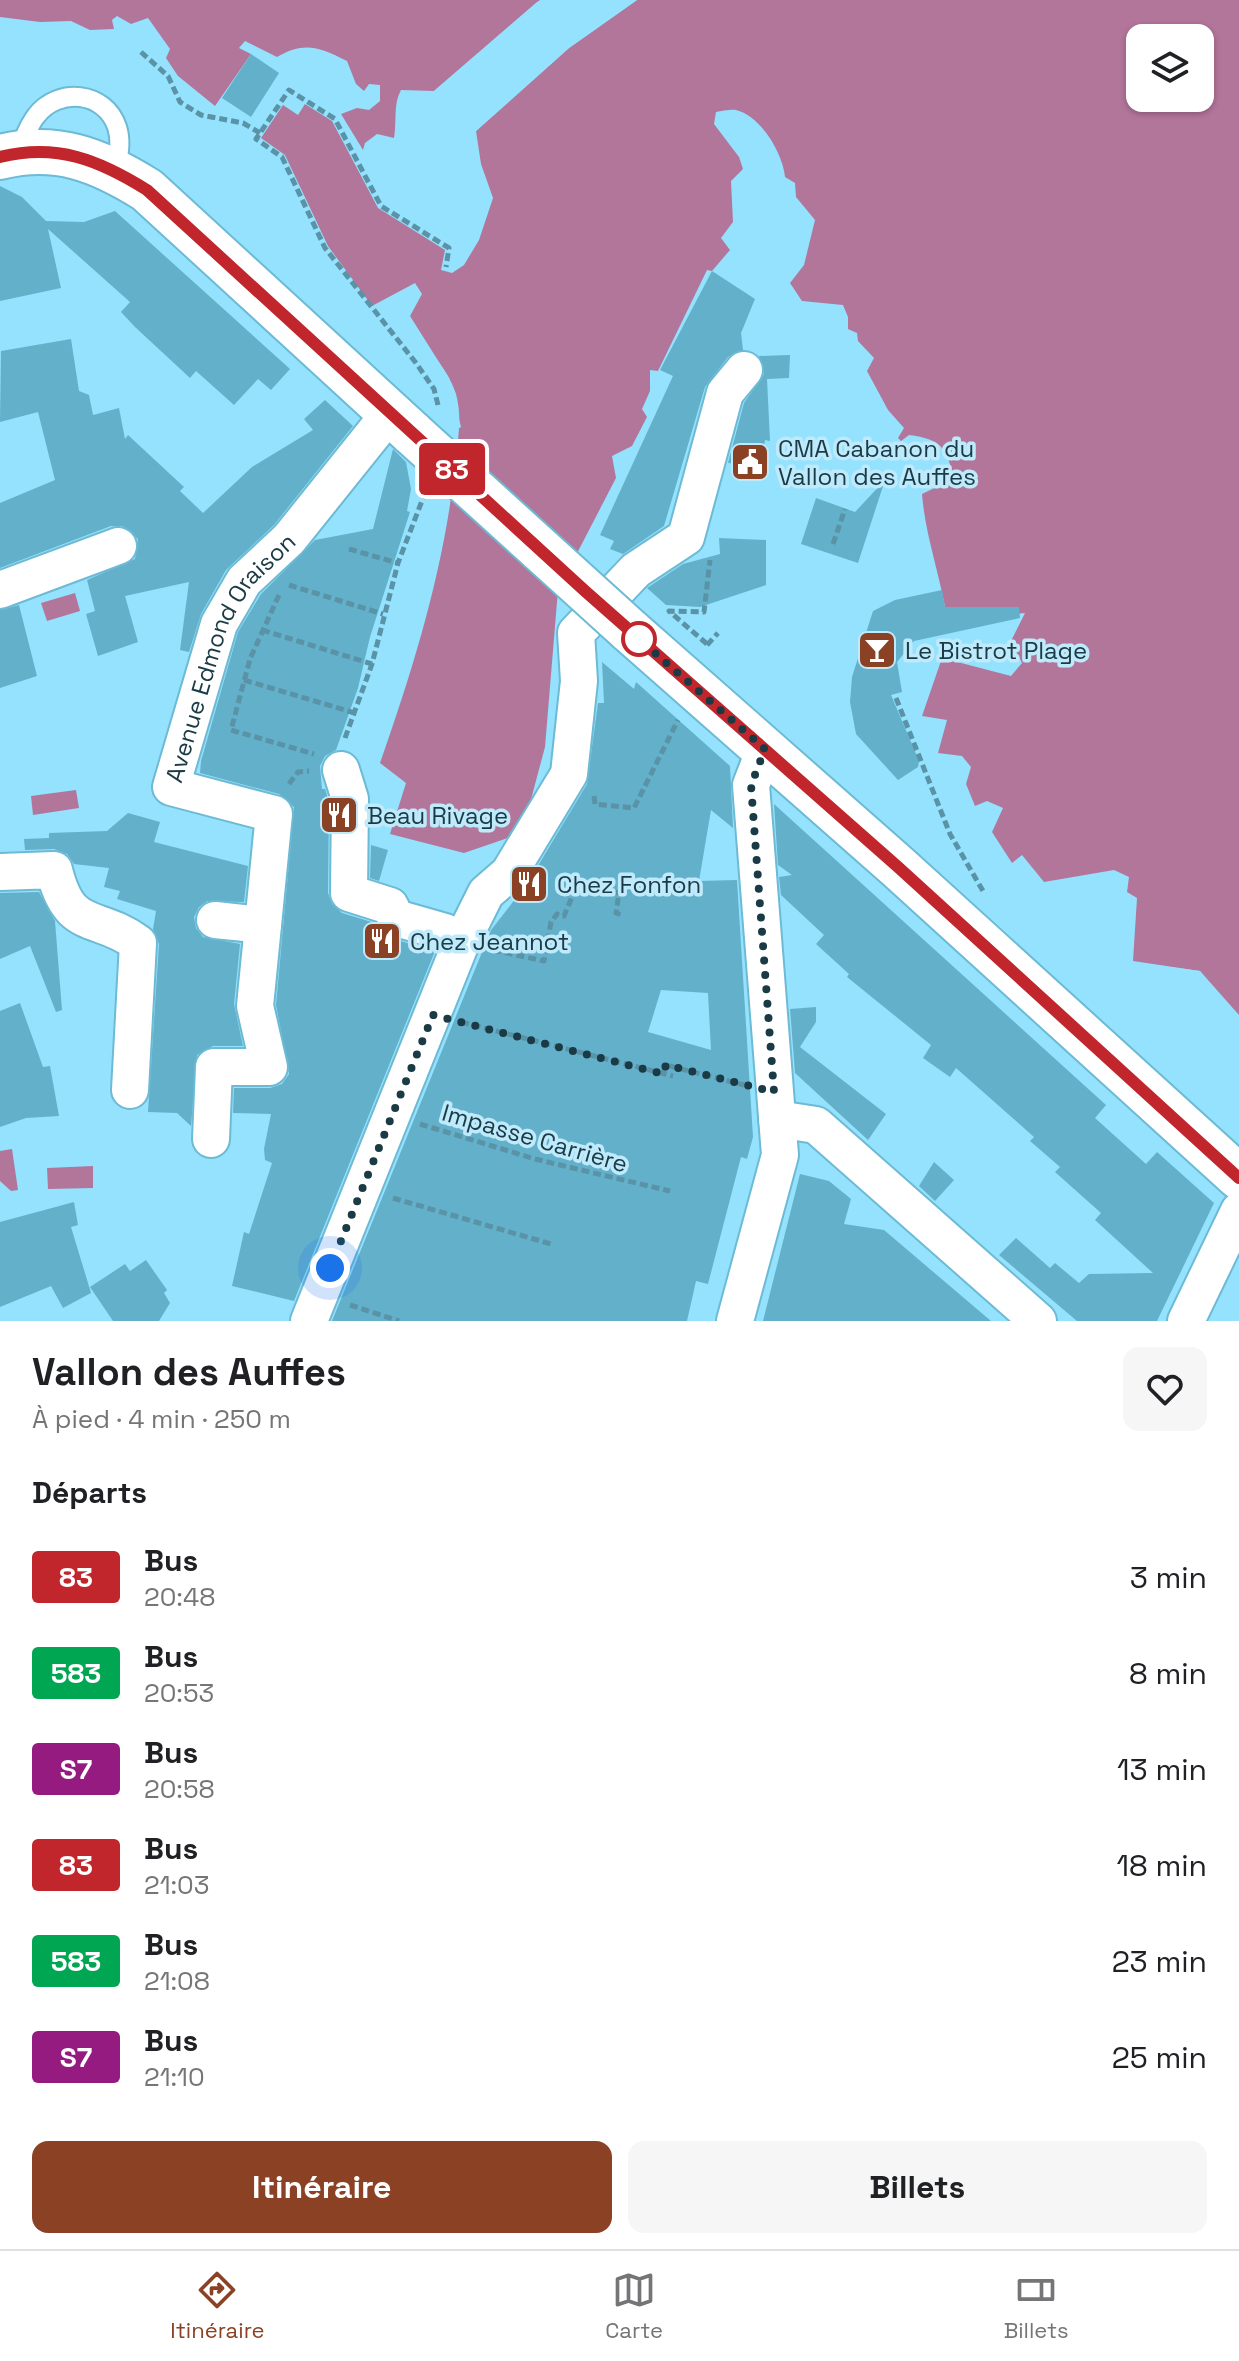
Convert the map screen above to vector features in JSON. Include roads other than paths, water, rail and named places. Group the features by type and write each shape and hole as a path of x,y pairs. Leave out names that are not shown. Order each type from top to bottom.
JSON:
{"main road":[{"path":"9,155 70,153 116,171 172,211 414,420 629,630 1239,1177"}],"street":[{"path":"314,1308 461,943 486,893 509,873 569,774 579,681 576,633 636,570 686,537 725,393 744,370"},
{"name":"Avenue Edmond Oraison","path":"263,925 274,814 171,787 219,624 244,581 414,420"},
{"path":"0,590 118,546"},
{"path":"735,1321 780,1155 751,785 765,749"},
{"path":"339,766 350,799 349,893 390,906 396,918 445,932 461,943"},
{"path":"0,872 54,870 61,898 75,913 89,923 122,931 138,943 130,1090"},
{"path":"211,1139 214,1067 269,1067 255,1006 263,925 215,920"},
{"path":"775,1105 816,1125 1038,1321"},
{"path":"1186,1321 1239,1211"}],"lane":[{"path":"9,155 36,115 58,97 81,96 107,109 116,124 120,142 116,171"}],"place":[{"name":"CMA Cabanon du Vallon des Auffes","path":"750,462"},
{"name":"Le Bistrot Plage","path":"877,650"},
{"name":"Beau Rivage","path":"339,815"},
{"name":"Chez Fonfon","path":"529,884"},
{"name":"Chez Jeannot","path":"382,941"}]}
